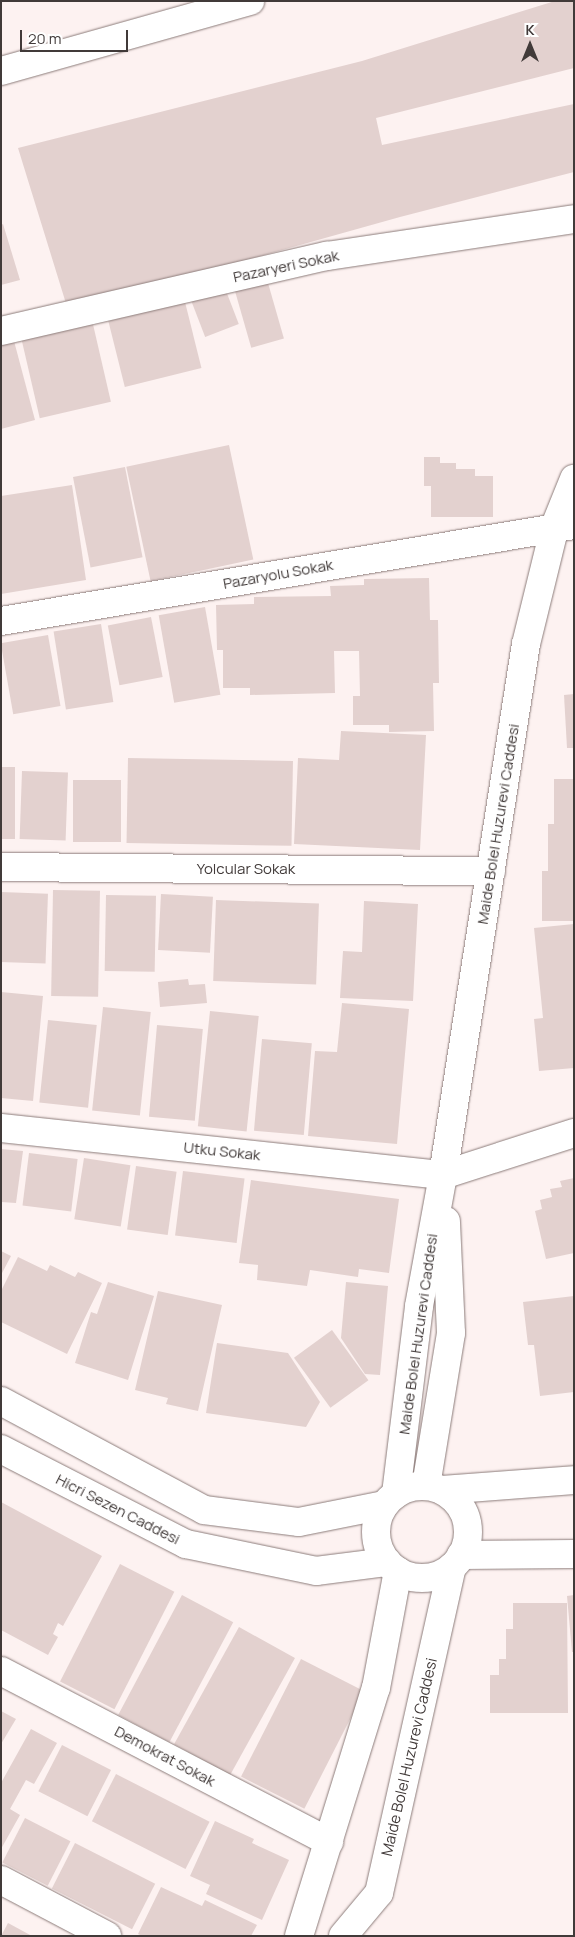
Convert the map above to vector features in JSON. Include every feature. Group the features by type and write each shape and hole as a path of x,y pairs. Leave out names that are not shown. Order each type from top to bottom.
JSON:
{"main road":[{"path":"1,71 250,1"},
{"name":"Pazaryeri Sokak","path":"1,331 327,256 574,219"},
{"name":"Maide Bolel Huzurevi Caddesi","path":"390,1500 419,1306 443,1175 492,871 526,644 564,525 574,479"},
{"name":"Pazaryolu Sokak","path":"1,621 564,525"},
{"name":"Yolcular Sokak","path":"1,867 492,871"},
{"name":"Utku Sokak","path":"1,1128 443,1175"},
{"path":"443,1175 574,1133"},
{"name":"Maide Bolel Huzurevi Caddesi","path":"434,1488 451,1333 443,1175"},
{"path":"1,1402 204,1510 299,1522 390,1500 410,1488 574,1480"},
{"name":"Hicri Sezen Caddesi","path":"1,1450 186,1544 316,1571 392,1566"},
{"path":"390,1500 378,1520 376,1535 380,1550 392,1566 412,1576 426,1577 440,1574 457,1561 467,1542 468,1528 464,1512 454,1500 434,1488"},
{"path":"457,1561 574,1554"},
{"name":"Maide Bolel Huzurevi Caddesi","path":"343,1936 379,1893 457,1561"},
{"path":"299,1936 376,1688 392,1566"},
{"name":"Demokrat Sokak","path":"1,1671 329,1842"},
{"path":"1,1880 107,1936"}],"building":[{"path":"555,1 574,1 574,68 376,118 382,145 574,104 574,172 400,217 68,310 18,148 362,61"},
{"path":"3,224 20,280 1,285 1,225"},
{"path":"266,276 284,338 251,348 233,285"},
{"path":"223,283 239,324 205,337 189,296"},
{"path":"185,302 201,368 125,387 108,321"},
{"path":"92,320 111,402 40,418 21,336"},
{"path":"14,341 35,420 1,429 1,344"},
{"path":"229,445 253,559 151,581 126,467"},
{"path":"424,457 440,457 440,463 456,463 456,469 475,469 475,476 493,476 493,517 431,517 431,486 424,486"},
{"path":"125,467 143,557 91,567 73,477"},
{"path":"72,485 86,580 1,594 1,496"},
{"path":"429,578 430,620 438,620 439,683 433,683 434,731 389,732 389,725 353,725 353,696 360,696 359,651 334,651 335,693 250,695 250,688 223,688 223,650 217,650 216,605 254,604 254,597 331,596 330,586 364,585 364,579"},
{"path":"205,607 220,695 174,703 159,615"},
{"path":"151,617 163,677 119,685 108,625"},
{"path":"101,624 113,702 66,710 54,632"},
{"path":"48,635 61,706 13,714 1,643"},
{"path":"574,694 574,748 567,748 564,695"},
{"path":"341,731 426,735 420,850 294,844 298,758 339,760"},
{"path":"128,758 293,761 291,846 127,843"},
{"path":"1,767 15,767 15,839 1,839"},
{"path":"22,771 68,773 66,841 20,839"},
{"path":"554,779 574,779 573,921 542,921 542,871 548,871 548,824 554,824"},
{"path":"73,780 121,780 121,842 73,842"},
{"path":"53,890 100,891 98,997 51,996"},
{"path":"1,892 48,894 46,964 1,962"},
{"path":"161,894 213,897 210,953 158,950"},
{"path":"106,895 156,896 155,972 105,971"},
{"path":"216,900 319,904 316,985 213,981"},
{"path":"364,901 418,904 413,1001 340,998 343,951 362,952"},
{"path":"574,924 574,1068 539,1071 534,1019 543,1018 534,928"},
{"path":"188,979 189,985 205,984 207,1003 160,1007 158,982"},
{"path":"1,992 43,996 33,1101 1,1098"},
{"path":"342,1003 409,1009 397,1144 308,1136 315,1051 337,1052"},
{"path":"103,1007 151,1012 140,1115 92,1110"},
{"path":"210,1011 259,1016 247,1131 198,1126"},
{"path":"48,1020 97,1025 88,1108 39,1103"},
{"path":"157,1025 203,1029 195,1121 149,1117"},
{"path":"262,1039 312,1043 304,1135 254,1131"},
{"path":"1,1149 23,1151 16,1203 1,1202"},
{"path":"29,1153 78,1159 71,1212 23,1206"},
{"path":"84,1158 130,1165 121,1227 74,1219"},
{"path":"136,1166 177,1172 168,1235 127,1229"},
{"path":"183,1171 245,1179 237,1243 175,1236"},
{"path":"574,1178 574,1253 546,1259 535,1211 542,1209 540,1200 552,1197 550,1189 562,1187 560,1181"},
{"path":"251,1180 399,1199 389,1273 359,1269 358,1277 310,1270 307,1286 257,1280 258,1265 239,1263"},
{"path":"1,1251 11,1256 1,1275"},
{"path":"18,1257 47,1271 50,1265 75,1277 78,1272 102,1283 67,1354 1,1322 1,1291"},
{"path":"108,1282 154,1296 128,1380 75,1363 91,1312 97,1314"},
{"path":"346,1282 388,1286 380,1375 365,1374 341,1338"},
{"path":"158,1291 222,1305 198,1411 166,1404 168,1398 135,1390"},
{"path":"574,1296 574,1392 540,1396 534,1345 528,1345 523,1302"},
{"path":"332,1330 368,1380 330,1408 294,1358"},
{"path":"217,1343 288,1353 320,1402 306,1427 206,1413"},
{"path":"1,1502 102,1556 63,1626 58,1623 53,1634 58,1637 48,1655 1,1630"},
{"path":"120,1564 174,1592 114,1709 60,1682"},
{"path":"182,1595 233,1622 169,1742 118,1715"},
{"path":"574,1595 574,1652 572,1652 567,1596"},
{"path":"513,1603 567,1603 568,1713 490,1713 490,1675 499,1675 499,1659 506,1659 506,1629 513,1629"},
{"path":"239,1627 295,1658 230,1775 174,1744"},
{"path":"301,1659 364,1691 304,1809 241,1777"},
{"path":"1,1711 16,1719 1,1744"},
{"path":"31,1729 57,1743 34,1784 26,1780 10,1809 20,1815 1,1849 1,1783"},
{"path":"62,1745 111,1770 87,1816 38,1791"},
{"path":"116,1774 210,1822 185,1869 92,1821"},
{"path":"25,1818 70,1841 48,1886 2,1863"},
{"path":"215,1821 254,1839 252,1843 289,1860 262,1920 206,1894 210,1885 190,1876"},
{"path":"75,1843 155,1884 132,1929 52,1888"},
{"path":"161,1887 202,1906 205,1900 257,1925 251,1936 142,1936 138,1934"},
{"path":"8,1923 32,1936 1,1936"}]}
